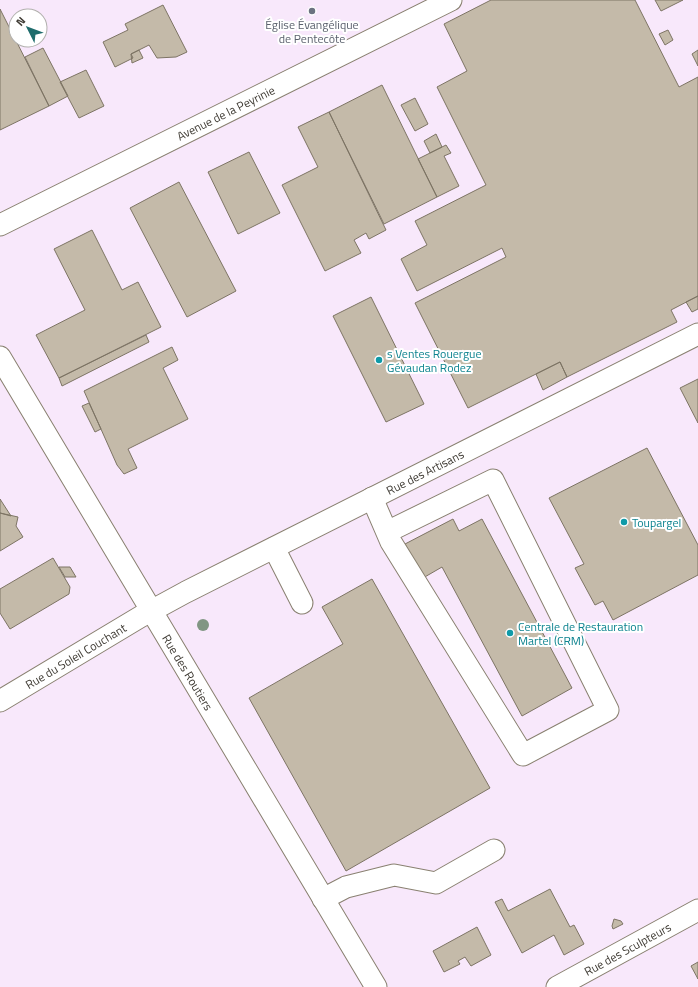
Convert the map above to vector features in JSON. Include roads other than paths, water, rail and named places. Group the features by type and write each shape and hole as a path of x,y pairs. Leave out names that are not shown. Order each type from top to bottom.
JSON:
{"street":[{"name":"Avenue de la Peyrinie","path":"0,225 451,0"},
{"name":"Rue des Artisans","path":"152,611 372,498 698,334"},
{"name":"Rue des Routiers","path":"0,357 376,987"},
{"path":"372,498 387,532 392,542 523,755 608,710 493,480 387,532"},
{"path":"274,548 302,603"},
{"name":"Rue du Soleil Couchant","path":"0,701 152,611"},
{"path":"323,899 346,887 394,875 436,883 494,850"},
{"name":"Rue des Sculpteurs","path":"557,987 698,910"}],"place":[{"name":"Église Évangélique de Pentecôte","path":"312,11"},
{"name":"s Ventes Rouergue Gévaudan Rodez","path":"379,360"},
{"name":"Toupargel","path":"624,522"},
{"name":"Centrale de Restauration Martel (CRM)","path":"510,633"}]}
